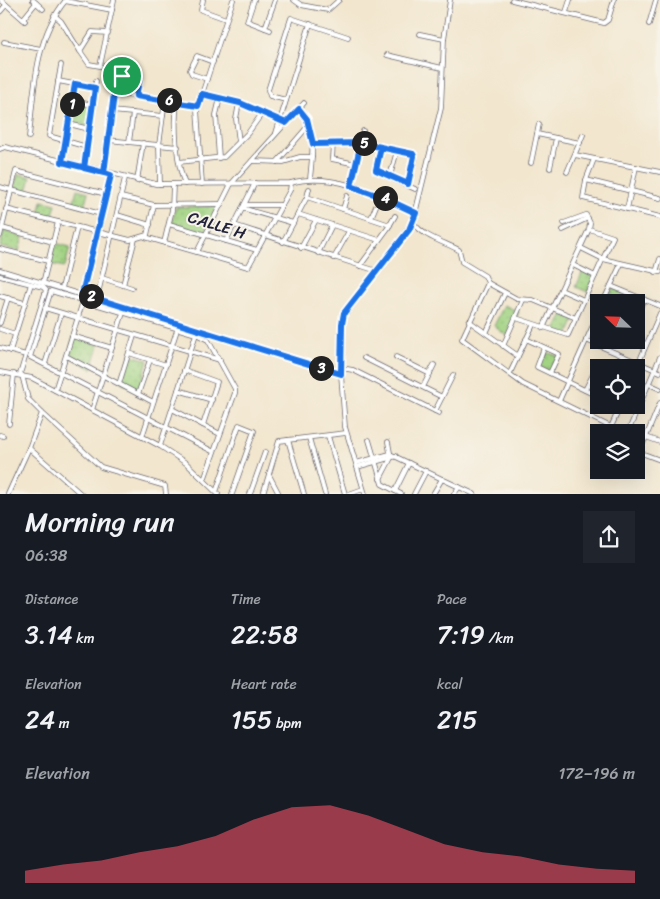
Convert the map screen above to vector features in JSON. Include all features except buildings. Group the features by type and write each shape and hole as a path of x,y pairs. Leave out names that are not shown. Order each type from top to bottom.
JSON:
{"street":[{"path":"1,0 24,20 34,1 43,8"},
{"path":"29,137 41,49 54,16 66,0 112,10"},
{"path":"54,16 61,21 89,64 98,67 108,34 114,0"},
{"path":"203,0 201,10 226,19"},
{"path":"202,184 197,130 198,106 233,0"},
{"path":"254,0 247,21 270,30"},
{"path":"265,28 275,0"},
{"path":"294,0 302,5 328,10 338,0"},
{"path":"328,436 347,494 364,492 346,433 341,374 342,318 413,222 441,108 444,39 450,0"},
{"path":"512,0 606,23 614,0"},
{"path":"566,12 570,0"},
{"path":"649,24 656,0"},
{"path":"0,12 6,5"},
{"path":"286,100 268,94 291,18 348,36"},
{"path":"276,135 310,24"},
{"path":"80,51 92,32 108,34"},
{"path":"420,34 444,39"},
{"path":"4,42 41,49"},
{"path":"387,55 442,68"},
{"path":"207,79 190,73 192,64 197,56 213,62"},
{"path":"61,65 49,133 50,137 87,147"},
{"path":"104,173 114,94 119,77 122,76 139,81 136,96"},
{"path":"58,81 95,88"},
{"path":"84,168 96,81"},
{"path":"62,162 75,84"},
{"path":"114,94 198,106"},
{"path":"202,94 240,103 286,123"},
{"path":"219,158 216,115 220,98"},
{"path":"72,101 93,105"},
{"path":"160,184 159,145 166,101"},
{"path":"178,102 179,162 185,184"},
{"path":"239,142 236,119 240,103"},
{"path":"197,252 231,184 304,103"},
{"path":"299,109 305,115 313,144 310,179"},
{"path":"112,111 163,116"},
{"path":"179,162 224,157 239,142 263,112"},
{"path":"129,142 133,113"},
{"path":"69,124 90,129"},
{"path":"531,163 539,124"},
{"path":"277,162 309,126"},
{"path":"351,186 363,131"},
{"path":"537,134 580,143"},
{"path":"567,172 583,135"},
{"path":"550,168 556,138"},
{"path":"108,140 178,147"},
{"path":"137,181 143,143"},
{"path":"333,143 332,159 356,164"},
{"path":"313,144 361,143 414,156 408,184"},
{"path":"0,149 5,147 111,175 160,184 291,182 310,179 351,186 382,197 416,213"},
{"path":"381,147 376,170 415,189"},
{"path":"390,176 397,151"},
{"path":"575,155 660,172"},
{"path":"252,161 277,162 300,157 312,157"},
{"path":"594,159 586,180 583,198 660,217"},
{"path":"627,208 636,167"},
{"path":"0,236 16,171 106,194"},
{"path":"82,294 111,175"},
{"path":"97,298 126,178"},
{"path":"586,180 660,198"},
{"path":"6,209 112,236 135,239 145,237 246,267 290,190 291,182"},
{"path":"226,241 255,183"},
{"path":"164,242 169,224 173,184"},
{"path":"0,187 101,214"},
{"path":"283,242 307,197 308,190"},
{"path":"343,209 347,196"},
{"path":"121,197 154,205 221,204"},
{"path":"307,197 390,225"},
{"path":"145,237 150,226 154,205"},
{"path":"243,207 282,205"},
{"path":"371,218 376,206"},
{"path":"243,207 293,224"},
{"path":"298,214 379,240"},
{"path":"543,328 589,229 588,218 583,214 564,223"},
{"path":"117,215 150,226"},
{"path":"360,266 390,225 394,216"},
{"path":"563,230 588,218"},
{"path":"301,248 316,220"},
{"path":"43,283 58,222"},
{"path":"413,222 417,227 443,244 459,250 462,262 485,276 488,283 505,293 553,307 576,318"},
{"name":"CALLE H","path":"169,224 257,250"},
{"path":"234,224 377,272"},
{"path":"318,253 332,225"},
{"path":"62,288 77,227"},
{"path":"2,228 53,242"},
{"path":"516,318 568,336 613,235 589,229"},
{"path":"334,258 349,231"},
{"path":"124,285 135,239"},
{"path":"580,248 603,259 658,272 660,259"},
{"path":"0,249 48,262"},
{"path":"573,264 595,276"},
{"path":"607,294 621,264"},
{"path":"0,270 97,298 341,374"},
{"path":"0,276 43,287 46,290 21,374 28,399 101,467 165,486 166,494"},
{"path":"102,278 132,288"},
{"path":"488,283 462,339 523,384 606,424"},
{"path":"10,351 31,284"},
{"path":"611,286 631,294"},
{"path":"561,290 584,300"},
{"path":"204,480 214,452 235,389 208,340 196,334 177,330 51,291 30,357 214,452"},
{"path":"486,333 505,293"},
{"path":"0,296 24,303"},
{"path":"0,323 8,298"},
{"path":"645,299 660,306"},
{"path":"503,346 524,300"},
{"path":"55,390 83,301"},
{"path":"45,308 117,331 220,360"},
{"path":"92,410 123,313"},
{"path":"640,359 660,313"},
{"path":"45,364 61,314"},
{"path":"469,322 518,356"},
{"path":"510,373 533,325"},
{"path":"0,329 15,334"},
{"path":"142,437 177,330"},
{"path":"653,330 660,332"},
{"path":"559,401 590,333"},
{"path":"160,446 196,334"},
{"path":"72,336 112,348"},
{"path":"119,384 134,336"},
{"path":"526,340 559,354 550,373"},
{"path":"586,340 630,359"},
{"path":"0,348 26,355"},
{"path":"544,348 537,366 590,392"},
{"path":"129,354 166,365"},
{"path":"66,356 153,402"},
{"path":"396,357 430,374"},
{"path":"632,424 660,357"},
{"path":"364,358 442,397"},
{"path":"138,394 150,360"},
{"path":"423,387 434,365"},
{"path":"645,365 660,372"},
{"path":"341,368 353,370 437,412 453,375"},
{"path":"184,370 217,382 203,425"},
{"path":"0,372 21,374 160,446 186,463 217,493 239,425 254,430 232,494"},
{"path":"9,424 14,374"},
{"path":"585,390 590,380"},
{"path":"649,384 660,389"},
{"path":"178,390 212,400"},
{"path":"660,403 646,437 660,442"},
{"path":"172,409 220,434"},
{"path":"8,494 29,448 42,412"},
{"path":"262,494 279,441 346,433"},
{"path":"308,438 325,494"},
{"path":"288,440 304,494"},
{"path":"369,440 382,484 401,494"},
{"path":"380,479 390,456 388,442"},
{"path":"29,448 81,494"},
{"path":"250,494 265,452"},
{"path":"645,455 660,460"},
{"path":"357,465 396,456 474,494"},
{"path":"395,491 409,463"},
{"path":"414,494 426,471"},
{"path":"269,475 279,494"},
{"path":"433,494 442,479"},
{"path":"454,494 458,486"}],"green space":[{"path":"120,77 137,81 135,95 117,92"},
{"path":"74,103 91,106 89,127 71,122"},
{"path":"18,174 31,177 27,192 14,188"},
{"path":"77,189 88,192 84,207 73,204"},
{"path":"42,201 56,204 52,218 39,215"},
{"path":"217,206 205,233 172,223 176,207"},
{"path":"4,231 23,237 19,251 0,247"},
{"path":"55,243 70,247 65,267 50,264"},
{"path":"583,271 594,277 588,292 576,287"},
{"path":"613,288 626,294 610,294"},
{"path":"504,305 519,312 507,336 494,326"},
{"path":"563,314 575,319 568,335 555,331"},
{"path":"73,337 99,345 92,369 68,356"},
{"path":"545,352 558,356 550,372 539,366"},
{"path":"130,355 148,360 139,391 121,382"}],"route":[{"path":"122,76 120,75 119,77 114,94 104,173 84,168 95,88 75,84 62,162 84,168 111,175 82,294 341,374 342,318 344,313 409,230 416,213 366,190 351,186 361,143 381,147 413,154 415,158 408,184 376,170 381,147 361,143 313,144 307,119 299,109 286,123 245,104 202,94 198,106 136,96 139,81 122,76"}]}
